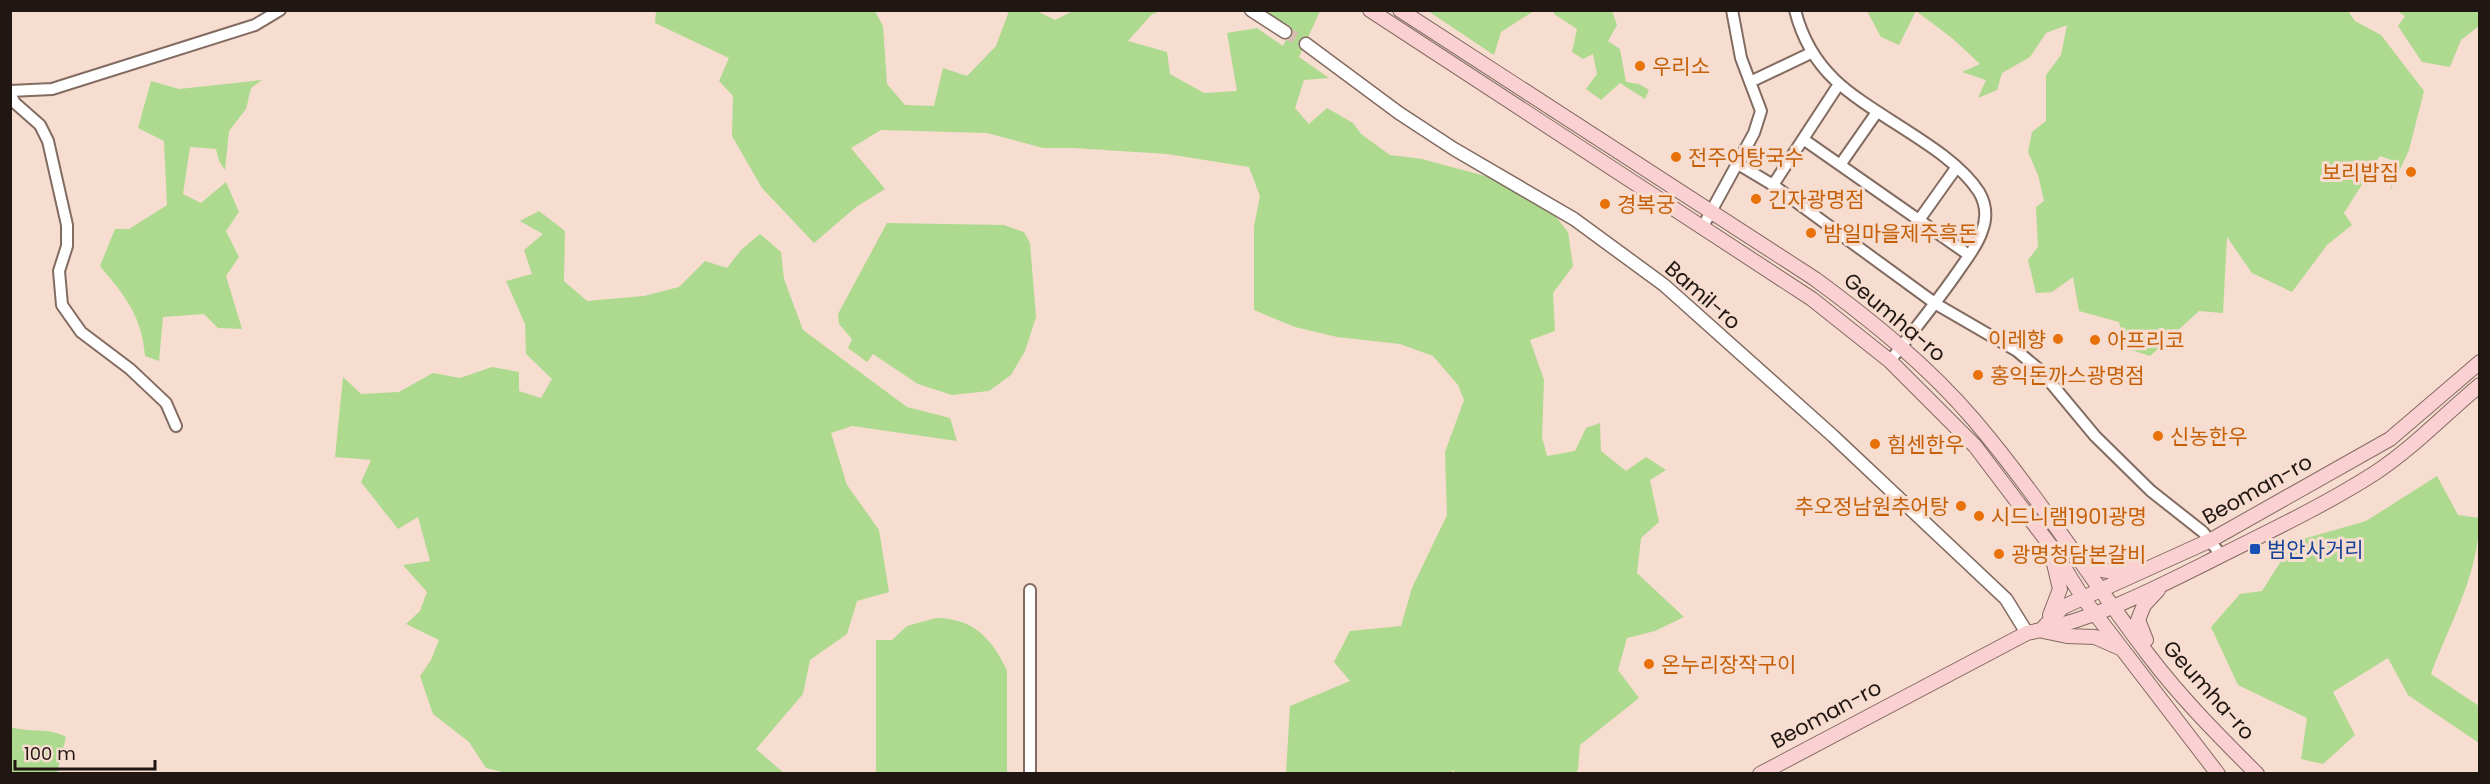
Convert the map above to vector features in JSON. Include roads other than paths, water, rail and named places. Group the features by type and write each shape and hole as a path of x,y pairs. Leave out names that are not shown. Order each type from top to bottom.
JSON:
{"main road":[{"name":"Geumha-ro","path":"1371,10 1812,299 1890,361 1975,446 2050,545 2083,598 2218,774"},
{"name":"Geumha-ro","path":"1400,10 1815,279 1901,347 1930,373 1974,420 2078,555 2149,656 2189,704 2257,774"},
{"name":"Beoman-ro","path":"2034,631 2063,607 2102,592 2162,561 2211,540 2390,439 2480,362"},
{"name":"Beoman-ro","path":"1760,774 2034,631 2114,608 2221,555 2375,473 2446,416 2480,385"},
{"path":"2034,631 2056,604 2060,589 2050,545"},
{"path":"2078,555 2097,569 2109,572 2162,561"},
{"path":"2149,656 2148,642 2138,620 2144,605 2163,584"},
{"path":"2034,631 2095,637 2125,651"}],"street":[{"path":"176,426 166,403 130,369 81,332 62,305 59,271 67,246 67,225 48,141 40,125 15,103 10,92 52,90 255,25 280,10"},
{"path":"1251,10 1285,32"},
{"path":"1702,228 1755,133 1761,111 1741,58 1732,10"},
{"path":"1795,10 1811,53 1839,84 1916,137 1956,168 1979,193 1984,206 1986,218 1982,233 1969,255 1936,304 1890,361"},
{"name":"Bamil-ro","path":"1306,44 1399,113 1454,149 1574,219 1664,285 1833,436 2006,599 2034,631"},
{"path":"1750,82 1811,53"},
{"path":"1773,185 1839,84"},
{"path":"1840,165 1877,112"},
{"path":"1803,139 1969,255"},
{"path":"1738,164 1773,185 1936,304 2017,351 2041,371 2096,436 2151,491 2211,540 2221,555"},
{"path":"1919,220 1956,168"},
{"path":"1030,590 1030,774"}],"tunnel":[{"path":"1285,32 1306,44"}],"place":[{"name":"우리소","path":"1640,66"},
{"name":"전주어탕국수","path":"1676,157"},
{"name":"보리밥집","path":"2411,172"},
{"name":"긴자광명점","path":"1756,199"},
{"name":"경복궁","path":"1605,204"},
{"name":"밤일마을제주흑돈","path":"1811,233"},
{"name":"이레향","path":"2058,339"},
{"name":"아프리코","path":"2095,340"},
{"name":"홍익돈까스광명점","path":"1978,375"},
{"name":"신농한우","path":"2158,436"},
{"name":"힘센한우","path":"1875,444"},
{"name":"추오정남원추어탕","path":"1961,506"},
{"name":"시드니램1901광명","path":"1979,516"},
{"name":"범안사거리","path":"2255,549"},
{"name":"광명청담본갈비","path":"1999,554"},
{"name":"온누리장작구이","path":"1649,664"}]}
